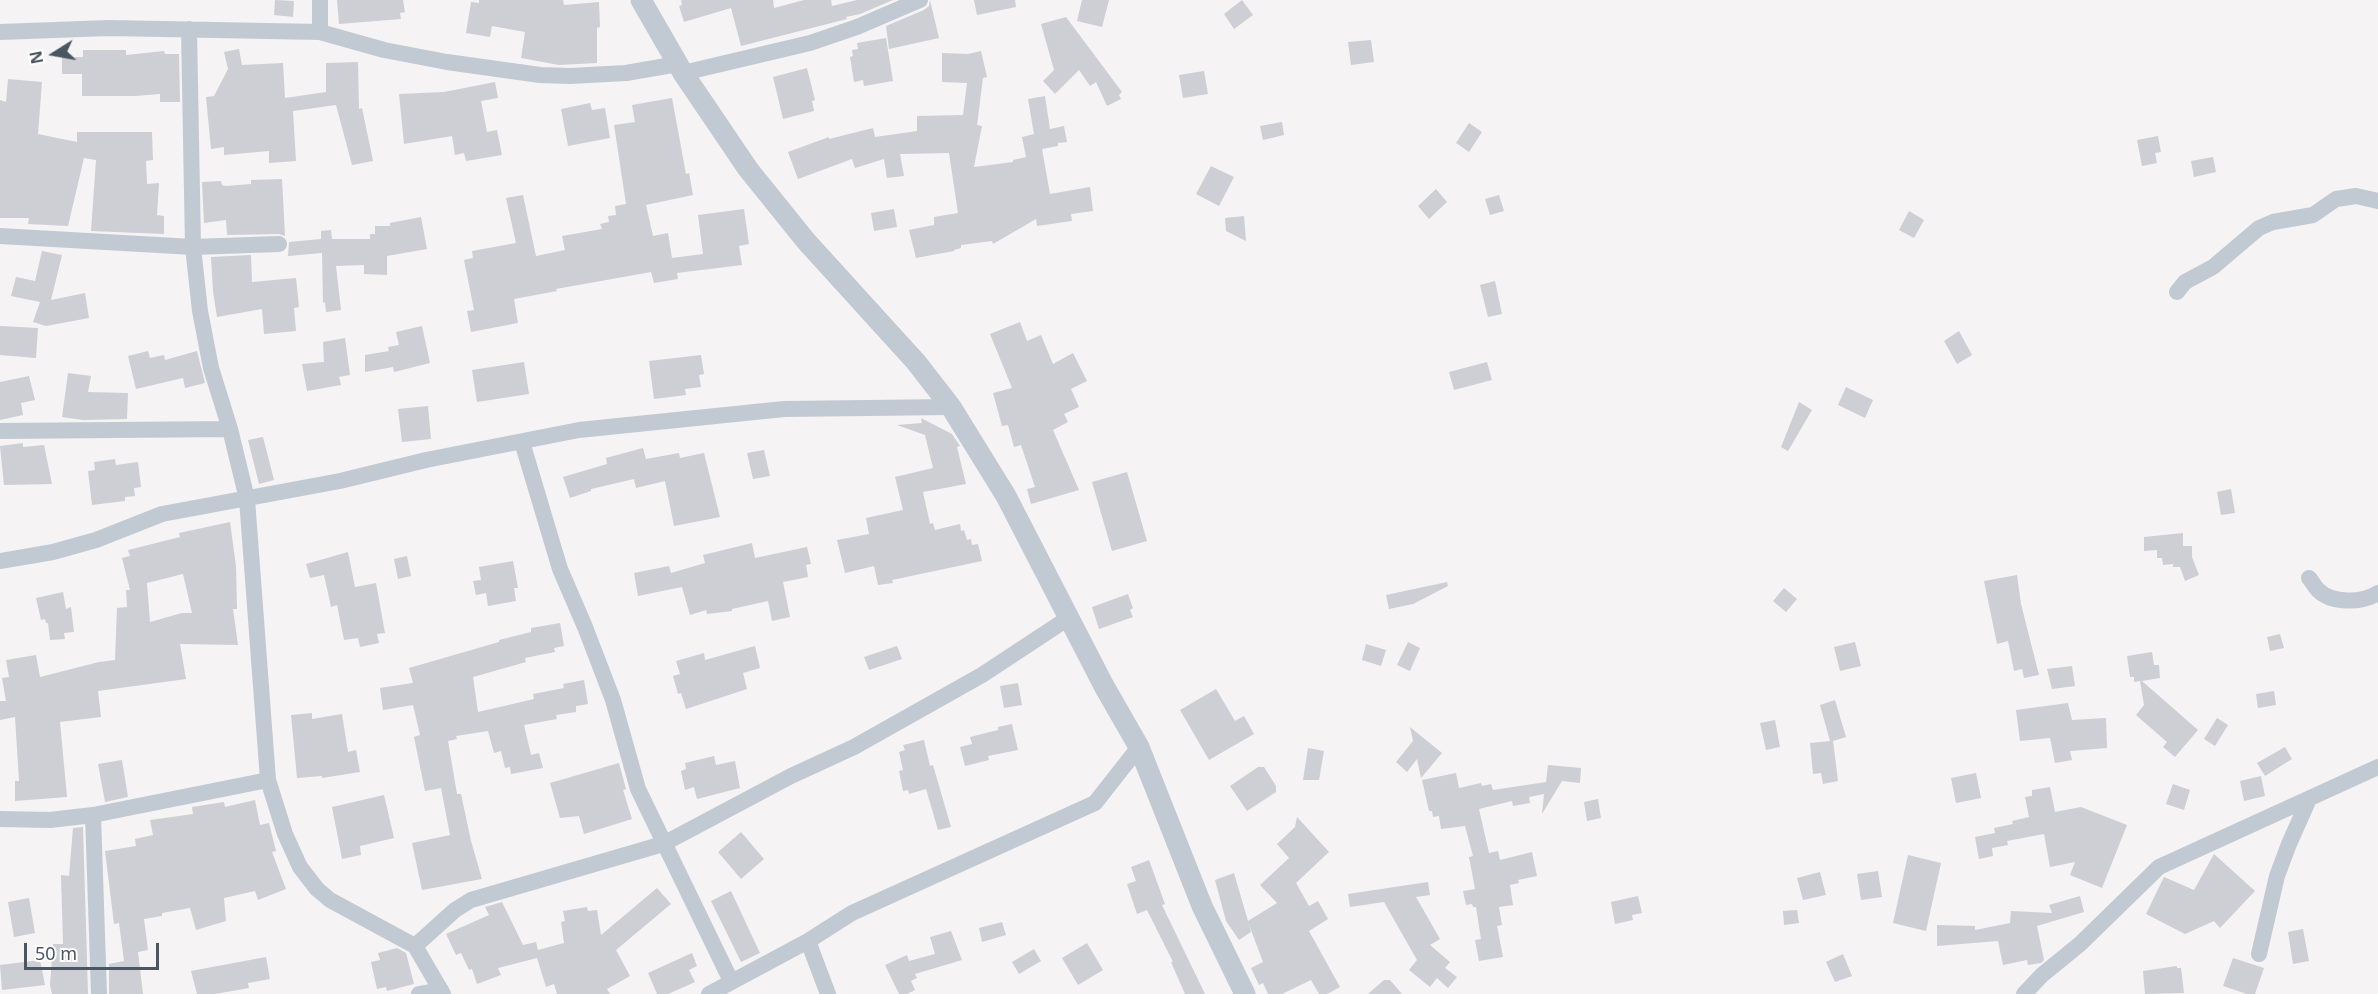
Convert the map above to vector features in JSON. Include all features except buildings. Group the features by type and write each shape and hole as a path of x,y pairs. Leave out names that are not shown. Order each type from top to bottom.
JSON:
{"street":[{"path":"320,0 320,32"},
{"path":"641,0 681,68 748,169 806,241 916,362 951,407 1006,496 1104,686 1139,747 1202,906 1245,994"},
{"path":"0,32 98,28 320,32 394,52 540,75 570,76 681,68 810,43 857,27 920,0"},
{"path":"189,29 193,247 200,311 211,368 230,429 247,499 268,780 285,834 300,867 317,889 330,900 415,946 442,992 419,994"},
{"path":"2177,292 2185,282 2213,267 2249,235 2266,225 2288,218 2313,215 2336,199 2356,196 2378,201"},
{"path":"0,236 193,247 279,244"},
{"path":"0,561 53,552 96,540 162,514 340,481 426,460 579,430 784,409 951,407"},
{"path":"0,432 230,429"},
{"path":"522,442 560,569 613,700 638,789 731,981"},
{"path":"2309,578 2318,590 2329,597 2351,601 2371,597 2378,593"},
{"path":"415,946 471,900 663,844 791,776 854,747 982,675 1070,617"},
{"path":"709,994 808,941 852,913 1095,803 1139,747"},
{"path":"2024,994 2042,975 2080,944 2159,867 2378,767"},
{"path":"0,819 50,820 93,815 268,780"},
{"path":"2259,954 2277,876 2309,799"},
{"path":"93,815 99,994"},
{"path":"808,941 828,994"}]}
